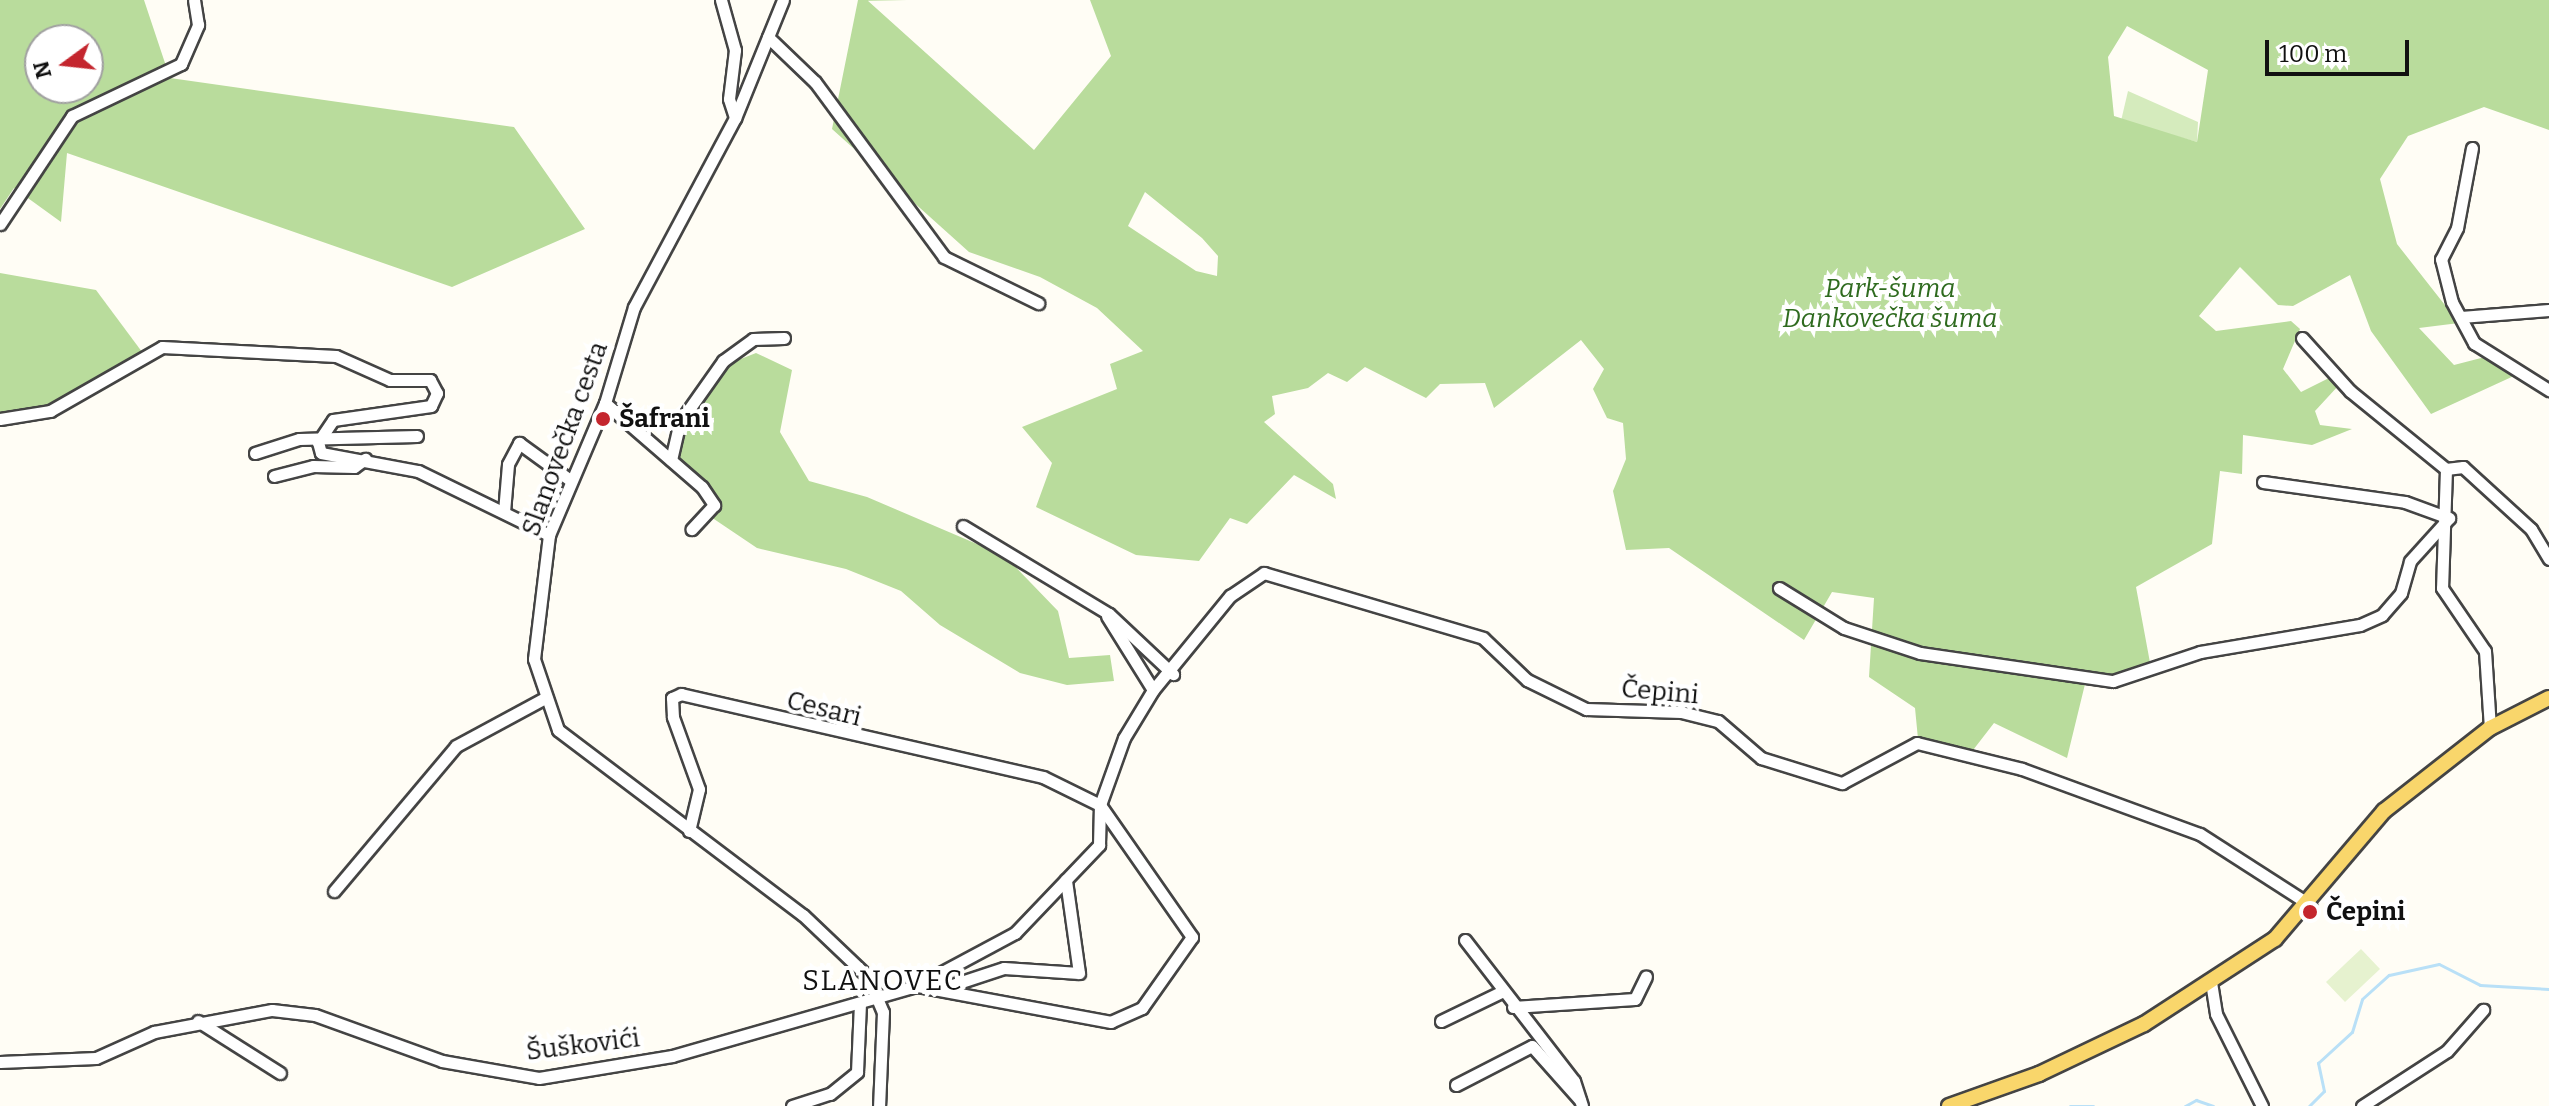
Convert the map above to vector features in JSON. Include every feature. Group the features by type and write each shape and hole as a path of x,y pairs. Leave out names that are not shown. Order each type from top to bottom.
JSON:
{"main road":[{"path":"1949,1106 2089,1051 2211,982 2310,905 2384,811 2490,728 2549,698"}],"street":[{"path":"0,224 72,116 181,64 198,25 194,0"},
{"path":"721,0 735,50 729,99 735,118"},
{"name":"Slanovečka cesta","path":"783,0 735,118 646,278 605,403 549,535 535,611 543,699 558,730 847,953 877,995"},
{"path":"768,37 815,82 944,257 1038,303"},
{"path":"2472,148 2457,228 2441,259 2461,317 2490,357 2549,390"},
{"path":"2461,317 2549,310"},
{"path":"671,460 680,422 723,361 753,339 784,338"},
{"path":"2302,338 2350,391 2446,469 2463,467 2531,529 2549,559"},
{"path":"0,419 50,411 104,385 136,358 197,344 336,356 390,380 430,380 437,393 431,406 333,420 321,436 321,453 418,471 549,535"},
{"path":"605,403 671,460 714,505 692,529"},
{"path":"255,453 321,436 417,436"},
{"path":"504,512 508,464 519,443 570,480"},
{"path":"274,476 313,466 354,467 365,459"},
{"path":"2446,469 2449,518 2442,588 2485,651 2490,728"},
{"path":"2263,482 2405,502 2449,518"},
{"path":"1779,588 1844,628 1920,653 2113,681 2200,652 2346,628 2382,615 2401,593 2410,561 2449,518"},
{"path":"879,1106 877,995 916,986 1015,933 1099,845 1100,805 1124,738 1153,690 1173,674 1146,642 1105,612 963,526"},
{"name":"Čepini","path":"1173,674 1230,596 1264,573 1483,638 1527,680 1572,704 1718,721 1761,758 1842,783 1917,743 2022,769 2200,834 2310,905"},
{"path":"1105,612 1153,690"},
{"name":"Cesari","path":"689,831 699,789 673,717 672,698 681,694 1043,777 1100,805"},
{"path":"334,891 456,746 543,699"},
{"path":"916,986 1083,1020 1111,1022 1142,1008 1192,937 1100,805"},
{"path":"939,989 1004,968 1079,973 1066,880"},
{"path":"1465,940 1513,1007 1574,1081 1581,1103"},
{"path":"1513,1007 1635,999 1646,976"},
{"path":"2211,982 2216,1014 2262,1106"},
{"path":"1441,1021 1503,991"},
{"name":"Šuškovići","path":"0,1062 96,1058 198,1021 272,1010 315,1015 442,1061 539,1078 672,1056 860,1004 877,995"},
{"path":"792,1106 830,1094 857,1072 860,1004"},
{"path":"2362,1106 2447,1051 2483,1010"},
{"path":"198,1021 280,1073"},
{"path":"1456,1085 1532,1046 1581,1103"}],"green space":[{"path":"0,0 144,0 170,78 514,127 585,229 452,287 67,153 61,222 14,188 0,209"},
{"name":"Park-šuma Dankovečka šuma","path":"858,0 867,0 1034,150 1111,56 1090,0 2549,0 2549,130 2484,107 2408,136 2380,179 2397,244 2459,323 2419,328 2454,365 2485,357 2516,375 2431,414 2371,331 2350,275 2293,306 2278,305 2240,267 2199,316 2216,331 2291,321 2300,329 2283,369 2301,392 2329,378 2339,385 2315,411 2320,425 2352,429 2312,445 2243,435 2242,474 2220,471 2212,544 2136,587 2151,668 2086,680 2067,758 1994,723 1970,754 1918,739 1915,708 1869,677 1874,598 1832,592 1804,640 1669,548 1626,550 1613,491 1626,459 1623,423 1607,418 1593,389 1604,369 1581,340 1494,408 1485,383 1440,384 1426,398 1365,367 1347,382 1328,373 1308,388 1272,396 1275,414 1264,422 1333,484 1336,499 1294,475 1247,524 1230,518 1199,561 1136,555 1036,507 1052,463 1022,427 1117,389 1110,364 1143,351 1097,308 1040,277 969,252 832,129","holes":["2127,26 2208,70 2197,142 2114,116 2108,57","1145,192 1202,238 1218,256 1217,276 1196,271 1128,226"]},
{"path":"2128,91 2198,122 2197,142 2121,121"},
{"path":"0,273 96,290 148,360 0,425"},
{"path":"756,353 792,370 780,432 809,481 867,497 1005,556 1058,611 1069,658 1110,655 1114,681 1067,685 1020,673 940,625 901,591 846,569 757,548 708,515 720,507 707,485 678,461 685,424 728,364"},
{"path":"2361,949 2380,969 2345,1002 2326,982"}],"waterway":[{"path":"2309,1106 2324,1091 2318,1063 2352,1032 2362,999 2389,975 2439,964 2480,985 2549,989"},
{"path":"2185,1106 2196,1100 2213,1106"},
{"path":"2070,1106 2093,1106"}],"place":[{"name":"Šafrani","path":"603,419"},
{"name":"Čepini","path":"2310,912"}],"district":[{"name":"SLANOVEC","path":"883,981"}]}
